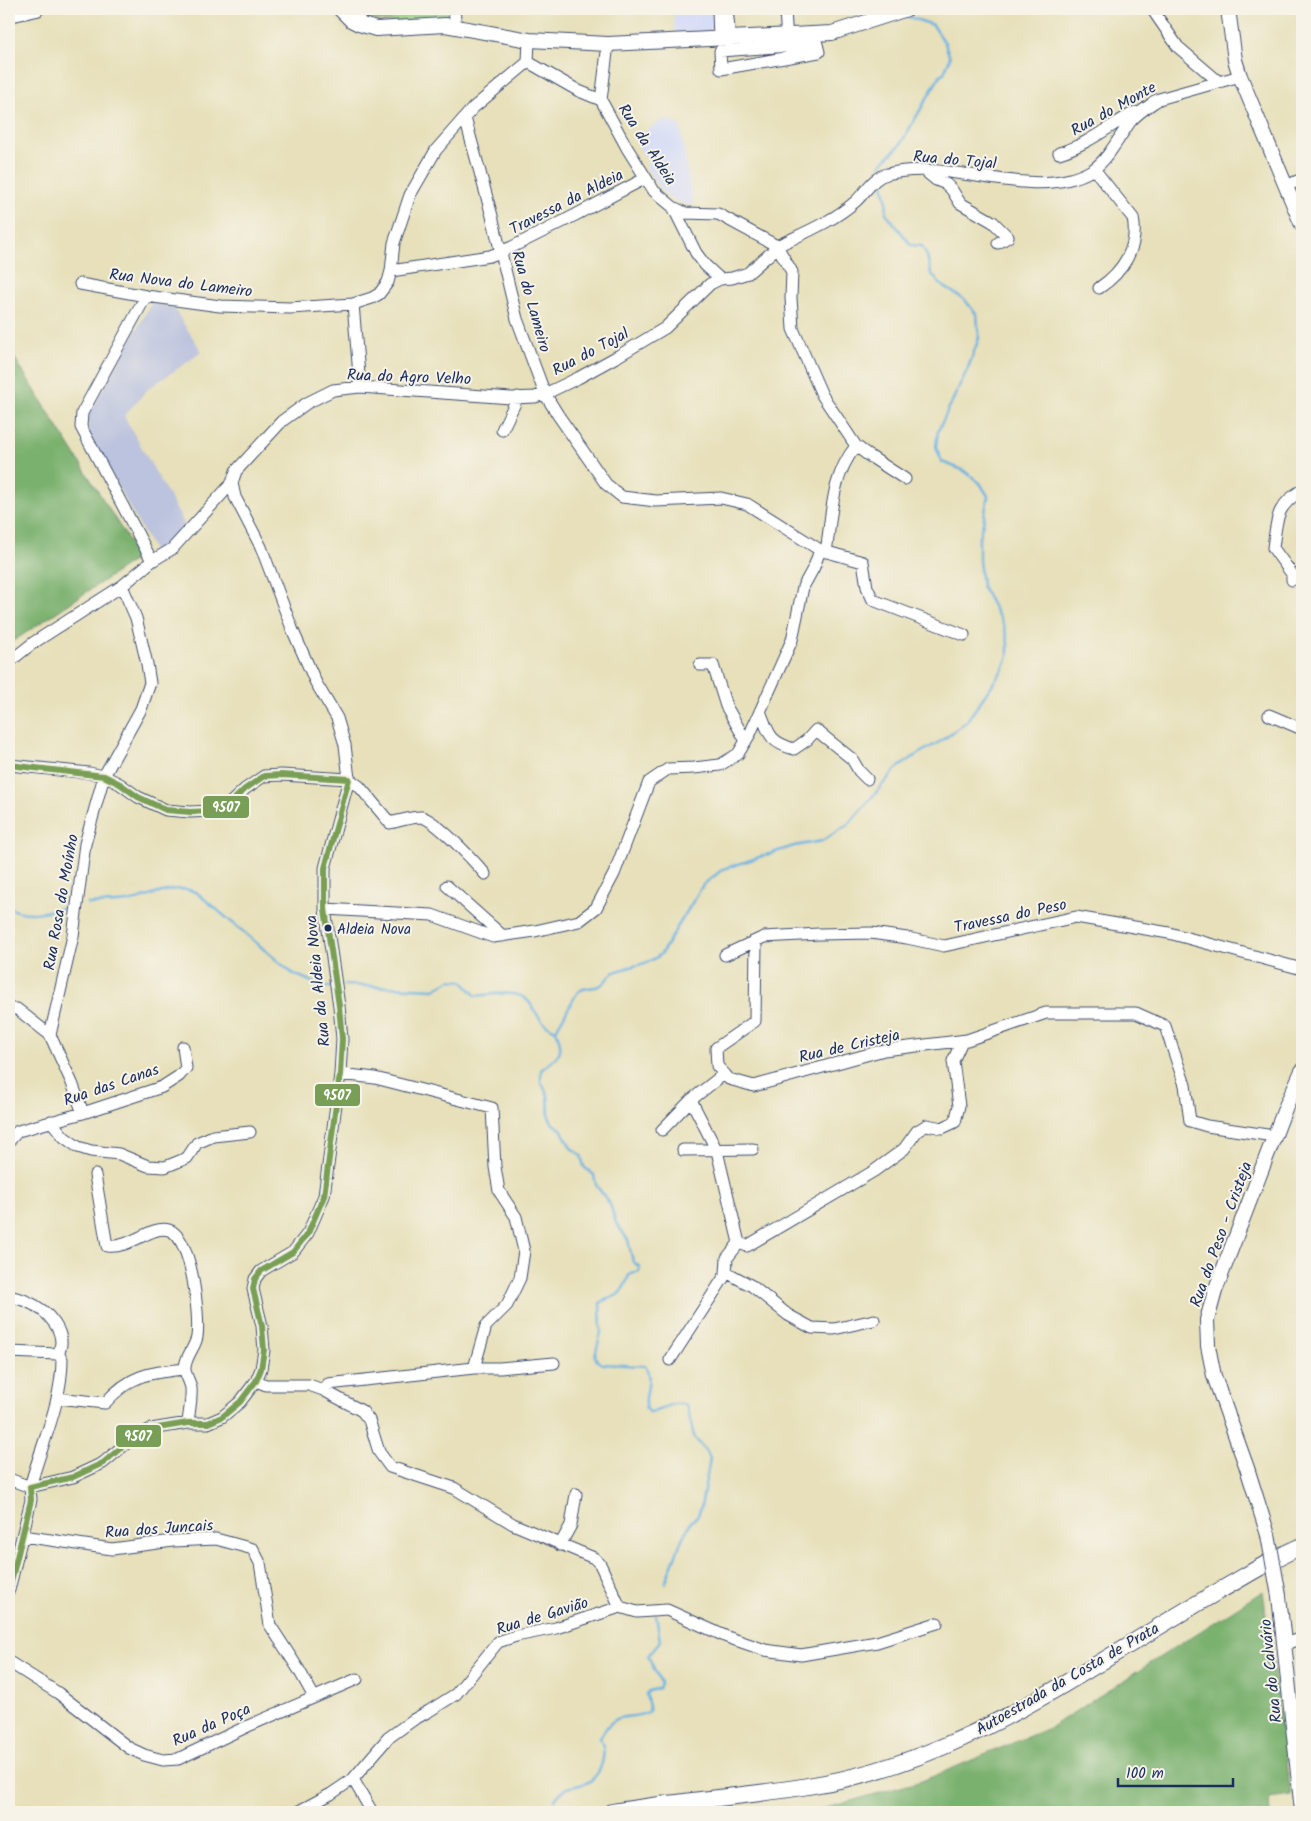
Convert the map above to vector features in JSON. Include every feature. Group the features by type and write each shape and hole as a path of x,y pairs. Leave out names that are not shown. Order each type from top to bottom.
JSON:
{"highway":[{"name":"Autoestrada da Costa de Prata","path":"612,1812 810,1786 901,1762 942,1747 997,1722 1066,1683 1181,1612 1260,1567 1302,1546"},
{"name":"Autoestrada da Costa de Prata","path":"692,1812 813,1796 860,1785 946,1756 1001,1731 1264,1576 1302,1558"}],"main road":[{"path":"9,15 37,9"},
{"path":"340,9 351,20 376,29 445,25 529,40 608,44 724,39 787,47 907,9"},
{"path":"1228,9 1235,60 1240,76 1302,225"},
{"name":"Rua do Peso - Cristeja","path":"1267,1531 1214,1376 1208,1346 1207,1320 1215,1291 1274,1136 1302,1071"},
{"name":"Rua do Calvário","path":"1267,1531 1279,1596 1302,1811"}],"street":[{"path":"359,24 360,9"},
{"path":"454,9 456,28"},
{"path":"718,9 724,39"},
{"path":"724,39 727,9"},
{"path":"785,9 787,47"},
{"path":"1152,9 1178,46 1220,82"},
{"path":"501,251 490,256 465,261 391,271 394,243 410,195 436,150 474,108 528,62 529,40"},
{"path":"528,62 601,100 608,44"},
{"path":"787,47 761,62 721,69 720,51 787,47"},
{"path":"760,48 761,62"},
{"name":"Rua do Monte","path":"1059,154 1103,133 1124,118 1160,99 1240,76"},
{"name":"Rua do Tojal","path":"545,394 578,378 665,328 710,284 720,279 732,278 748,273 777,246 838,215 857,200 879,177 897,172 924,170 962,173 1030,183 1054,182 1077,177 1094,169 1117,142 1130,122 1141,111 1160,99"},
{"name":"Rua da Aldeia","path":"601,100 627,148 654,191 673,207 696,253 705,265 720,279"},
{"name":"Rua do Lameiro","path":"464,118 501,251 517,319 545,394 589,462 606,484 622,497 656,501 721,498 747,504 823,551 863,562 867,587 873,600 964,635"},
{"path":"1094,169 1133,218 1135,227 1130,254 1114,278 1099,288"},
{"path":"924,170 936,180 946,184 960,203 993,222 1008,237 998,243"},
{"name":"Travessa da Aldeia","path":"501,251 562,222 646,178"},
{"path":"1286,186 1302,179"},
{"path":"673,207 684,212 718,214 777,246 792,272 791,298 794,328 822,396 856,446 868,456 905,478"},
{"name":"Rua Nova do Lameiro","path":"80,284 146,296 220,306 262,308 353,304 379,294 388,282 391,271"},
{"path":"146,296 82,413 81,427 152,561"},
{"path":"353,304 360,387"},
{"name":"Rua do Agro Velho","path":"9,662 33,643 122,586 152,561 172,549 232,483 236,471 282,421 307,403 333,390 360,387 518,397 534,397 545,394"},
{"path":"502,430 518,397"},
{"path":"325,909 432,915 493,937 579,922 596,908 614,874 649,782 668,769 720,765 738,754 746,741 792,640 803,586 823,551 836,481 842,465 856,446"},
{"name":"Rua da Aldeia Nova","path":"30,1487 73,1477 103,1463 129,1441 151,1429 188,1423 208,1423 222,1418 240,1402 256,1381 261,1369 264,1350 262,1326 253,1289 255,1279 261,1271 293,1252 303,1240 324,1196 340,1074 342,1039 325,909 325,868 349,779 345,745 336,718 316,683 293,631 261,547 235,497 232,483"},
{"path":"1292,580 1292,574 1272,548 1277,514 1291,497 1302,490"},
{"name":"Rua Rosa do Moínho","path":"50,1035 72,936 85,844 104,776 141,709 150,683 136,618 122,586"},
{"path":"700,665 713,665 726,706 746,741"},
{"path":"760,711 770,737 780,745 794,749 807,740 816,730 852,759 867,779"},
{"path":"1269,715 1302,729"},
{"path":"9,766 104,776 120,784 138,797 166,810 190,812 211,811 226,806 245,789 264,776 281,775 349,779 360,786 390,823 421,817 429,821 457,844 485,874"},
{"path":"447,886 503,936"},
{"name":"Travessa do Peso","path":"725,955 764,937 871,932 944,946 1076,917 1169,933 1302,969"},
{"path":"662,1130 691,1100 724,1074 717,1066 716,1048 755,1021 756,941"},
{"path":"9,1009 17,1009 50,1035 72,1083 83,1113"},
{"name":"Rua de Cristeja","path":"724,1074 729,1079 754,1086 884,1050 962,1041 1046,1013 1136,1013 1165,1026 1186,1085 1190,1120 1207,1126 1274,1136"},
{"path":"739,1243 747,1246 874,1171 904,1149 917,1131 927,1126 942,1128 955,1122 959,1106 954,1061 962,1041"},
{"name":"Rua das Canas","path":"9,1141 18,1131 51,1120 83,1113 162,1087 179,1076 186,1068 183,1047"},
{"path":"340,1074 375,1078 492,1108 499,1191 516,1217 524,1251 520,1278 507,1305 486,1326 474,1368"},
{"path":"691,1100 716,1148 739,1243"},
{"name":"Rua das Canas","path":"51,1120 64,1137 78,1147 119,1154 148,1166 165,1167 187,1158 197,1143 213,1136 250,1132"},
{"path":"683,1150 753,1148"},
{"path":"95,1175 108,1246 116,1247 131,1243 150,1232 162,1229 171,1231 178,1236 183,1246 192,1276 197,1307 197,1339 185,1369 190,1388 188,1423"},
{"path":"670,1360 726,1274 727,1258 739,1243"},
{"path":"726,1272 752,1286 788,1315 812,1328 834,1329 874,1320"},
{"path":"9,1296 28,1302 48,1314 59,1331 62,1347 58,1354"},
{"path":"9,1352 58,1354 62,1359 57,1398 30,1487 30,1500 23,1536 9,1590"},
{"path":"323,1390 328,1384 474,1368 500,1368 554,1363"},
{"path":"57,1398 105,1403 118,1389 133,1379 151,1372 185,1369"},
{"path":"256,1381 266,1385 310,1385 362,1411 369,1420 379,1452 390,1467 454,1488 513,1524 594,1558 600,1564 620,1607 637,1612 667,1610 726,1637 765,1650 801,1655 877,1642 938,1623"},
{"path":"9,1479 30,1487"},
{"path":"560,1545 571,1525 576,1494"},
{"name":"Rua dos Juncais","path":"23,1536 112,1549 173,1541 216,1539 253,1549 260,1563 270,1625 314,1697"},
{"name":"Rua de Gavião","path":"297,1812 332,1794 353,1779 388,1738 413,1720 456,1694 498,1642 516,1636 556,1628 620,1607"},
{"path":"1285,1644 1302,1638"},
{"name":"Rua da Poça","path":"9,1662 58,1693 129,1748 144,1755 163,1760 178,1759 357,1679"},
{"path":"353,1779 372,1812"}],"shaded area":[{"path":"673,9 714,9 714,24 706,35 675,34"},
{"path":"665,119 680,125 693,205 681,203 670,198 661,189 646,167 648,164 634,138"},
{"path":"152,302 173,307 202,352 148,389 124,416 184,523 182,524 185,528 168,545 155,553 88,433 89,414"}],"green space":[{"path":"362,9 450,9 450,14 445,18 404,23 362,19"},
{"path":"9,349 139,557 9,644"},
{"path":"1263,1591 1291,1795 1269,1798 1270,1812 812,1812 922,1781 1051,1727"}],"waterway":[{"path":"880,165 900,145 941,74 944,73 950,58 945,43 933,25 906,16"},
{"path":"556,1030 579,991 584,988 599,986 613,973 650,961 661,954 703,885 723,869 794,846 822,841 849,824 896,769 941,741 967,721 1003,669 1008,656 1008,643 1004,626 982,586 979,537 988,496 980,483 963,470 942,462 936,447 938,431 968,368 979,338 977,315 965,300 940,284 931,273 927,256 922,246 911,245 886,213 887,202 882,181"},
{"path":"87,904 127,902 178,889 196,892 292,973 324,987 331,987"},
{"path":"9,907 16,911 31,913 71,906"},
{"path":"344,985 434,989 451,980 462,981 476,996 505,993 525,998 542,1022 556,1030"},
{"path":"556,1030 560,1044 559,1053 553,1061 541,1070 541,1082 548,1095 549,1117 553,1124 561,1129 571,1148 581,1155 584,1167 594,1175 596,1185 610,1204 616,1223 628,1240 633,1262 640,1267 639,1271 629,1275 623,1289 618,1294 600,1303 601,1332 595,1356 597,1361 603,1364 645,1366 649,1381 645,1408 649,1412 674,1404 686,1405 694,1436 707,1452 710,1459 701,1507 698,1515 691,1522 682,1539 665,1583"},
{"path":"555,1799 565,1789 587,1783 598,1772 603,1755 600,1738 611,1722 623,1717 635,1716 650,1711 646,1694 659,1688 661,1683 648,1656 660,1641 656,1615"}],"transit line":[{"name":"9507","path":"9,765 104,776 120,784 138,797 166,810 190,812 211,811 226,807 245,789 264,776 281,775 349,779 325,868 325,909 342,1039 340,1074 324,1196 308,1233 293,1252 261,1271 255,1279 253,1289 262,1326 264,1350 261,1369 256,1381 240,1402 222,1417 208,1423 188,1423 151,1429 129,1441 103,1463 73,1477 30,1487 31,1500 9,1590"}],"place":[{"name":"Aldeia Nova","path":"328,928"}]}
